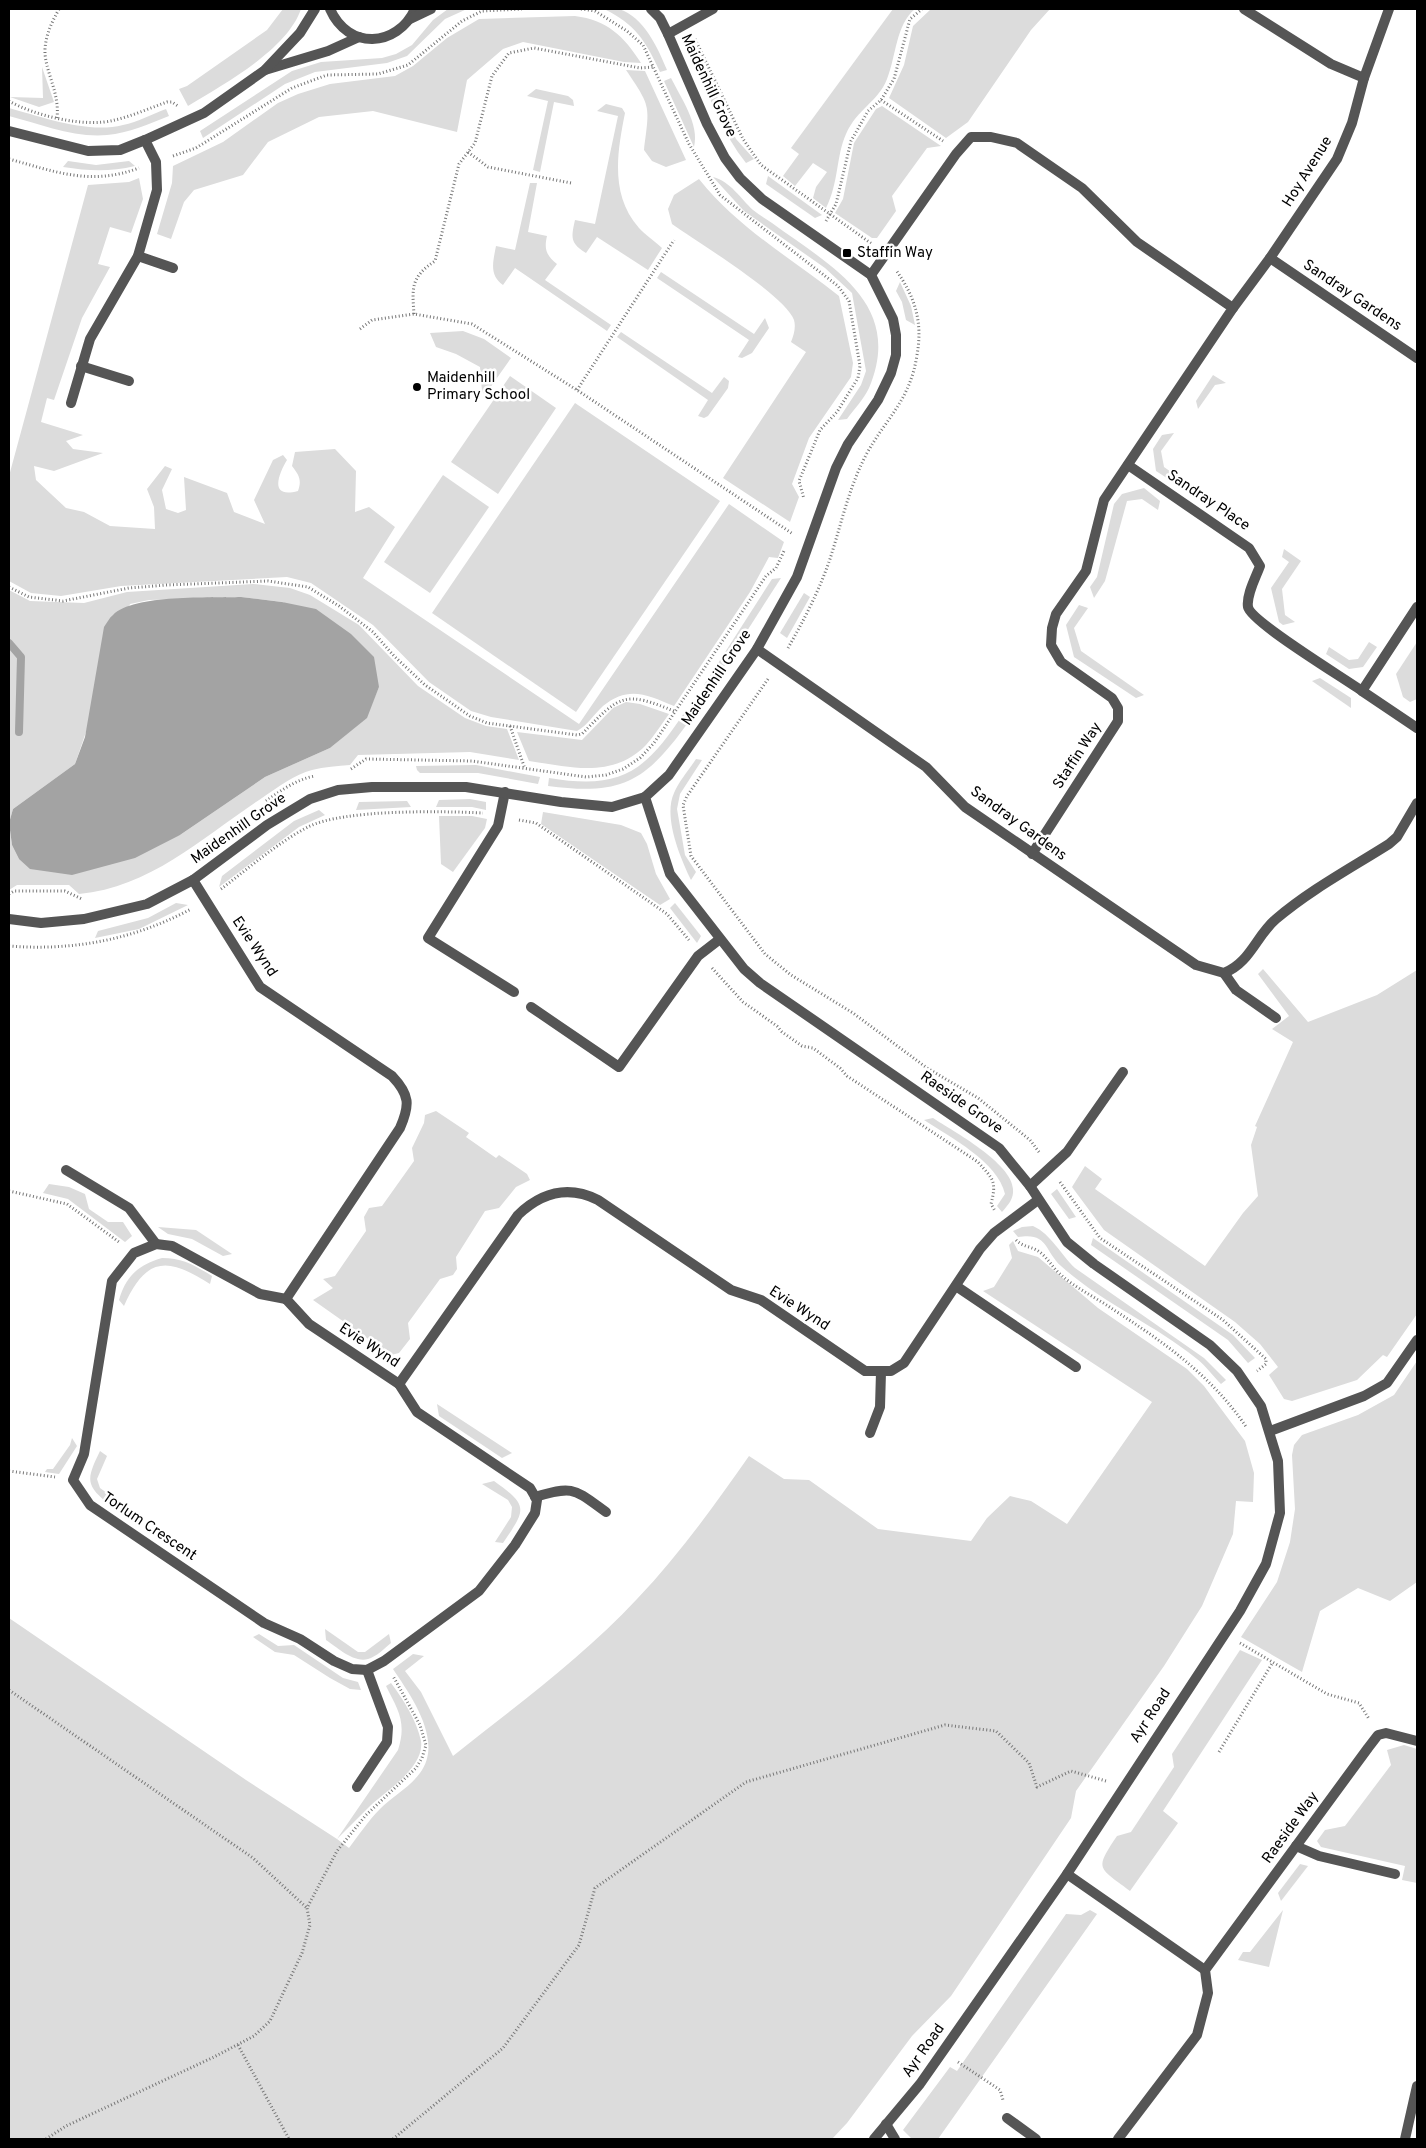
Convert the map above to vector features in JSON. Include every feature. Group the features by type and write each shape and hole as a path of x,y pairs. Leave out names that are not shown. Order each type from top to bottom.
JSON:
{"street":[{"path":"9,131 88,151 120,150 204,113 264,70 300,33 315,9"},
{"path":"330,9 335,19 345,30 359,37 374,39 388,37 400,30 410,19 415,9"},
{"path":"410,19 431,9"},
{"name":"Maidenhill Grove","path":"9,919 41,923 84,920 147,904 192,880 267,824 310,798 338,790 372,787 466,787 560,802 612,807 645,797 669,774 756,648 797,577 811,545 836,468 848,444 884,389 896,355 896,335 893,319 871,275 762,199 740,178 725,158 707,124 668,34 660,18 652,9"},
{"path":"668,34 713,9"},
{"path":"1244,9 1331,64 1364,78"},
{"name":"Hoy Avenue","path":"1233,308 1270,258 1336,159 1352,123 1364,78 1389,9"},
{"path":"264,70 328,51 359,37"},
{"path":"871,275 958,151 971,137 991,137 1016,142 1082,188 1137,242 1233,308"},
{"path":"71,403 90,339 138,256 157,190 156,162 145,140"},
{"path":"138,256 173,268"},
{"name":"Sandray Gardens","path":"1270,258 1417,358"},
{"name":"Staffin Way","path":"1032,854 1118,721 1118,708 1112,698 1061,662 1051,645 1056,614 1086,571 1104,500 1184,378 1233,308"},
{"path":"82,366 129,380"},
{"name":"Sandray Place","path":"1128,465 1249,548 1260,566 1249,600 1250,612 1275,634 1362,690"},
{"path":"1417,608 1362,690 1417,728"},
{"name":"Sandray Gardens","path":"756,648 926,767 965,807 1032,854 1196,965 1224,973"},
{"path":"505,792 498,826 428,938 514,992"},
{"name":"Raeside Grove","path":"645,797 670,874 744,969 760,983 999,1148 1030,1186 1067,1242 1094,1264 1210,1345 1237,1371 1261,1406 1270,1431"},
{"path":"1276,1018 1236,990 1224,973 1245,960 1274,921 1293,906 1389,844 1396,837 1417,803"},
{"name":"Evie Wynd","path":"192,880 260,987 392,1076 402,1087 407,1100 406,1114 400,1128 286,1299 309,1324 400,1384 518,1215 530,1204 553,1194 568,1191 583,1192 598,1200 731,1290 761,1300 865,1371 881,1372"},
{"path":"531,1006 618,1067 701,954 720,939"},
{"path":"1030,1186 1067,1152 1123,1072"},
{"path":"66,1170 129,1208 156,1244"},
{"path":"870,1433 880,1407 881,1372 904,1364 980,1249 994,1234 1038,1200"},
{"path":"73,1480 84,1454 112,1281 134,1254 156,1244 172,1246 260,1294 286,1299"},
{"path":"956,1286 1076,1367"},
{"path":"1270,1431 1364,1396 1387,1383 1417,1340"},
{"path":"357,1787 387,1742 388,1727 367,1670 384,1661 479,1591 515,1545 535,1513 537,1500 530,1488 417,1412 400,1384"},
{"name":"Ayr Road","path":"874,2139 920,2084 1067,1874 1224,1634 1266,1564 1280,1512 1278,1461 1270,1431"},
{"name":"Torlum Crescent","path":"73,1480 90,1505 264,1623 300,1639 334,1661 352,1669 367,1670"},
{"path":"535,1497 562,1488 579,1492 606,1512"},
{"path":"1378,1735 1386,1733 1417,1741"},
{"name":"Raeside Way","path":"1205,1970 1378,1735"},
{"path":"1296,1846 1319,1856 1395,1874"},
{"path":"1067,1874 1205,1970 1208,1993 1197,2035 1118,2139"},
{"path":"1405,2139 1417,2086"},
{"path":"1007,2118 1036,2139"},
{"path":"886,2124 895,2139"}],"path":[{"path":"58,118 59,104 44,51 48,30 59,9"},
{"path":"9,159 75,177 119,176 196,148 292,88 327,75 378,74 408,65 462,21 482,11 522,9"},
{"path":"581,9 595,11 627,31 643,45 689,144 720,195 838,286 849,302 860,366 858,378 837,412 820,430 799,481 804,498 802,506"},
{"path":"816,236 836,204 850,141 868,111 881,100 894,78 910,19 922,9"},
{"path":"414,314 412,291 419,272 435,262 459,164 475,143 492,76 509,53 534,48 640,68 653,67"},
{"path":"881,100 958,151"},
{"path":"9,101 58,118 81,122 113,121 172,102 177,104 196,148"},
{"path":"468,152 488,166 571,184"},
{"path":"577,390 674,240"},
{"path":"360,329 372,320 414,314 472,324 577,390 811,545"},
{"path":"344,770 353,769 366,759 394,759 472,761 586,777 606,775 623,770 650,748 676,712 766,576 776,568 796,524"},
{"path":"9,587 29,596 63,601 129,588 167,584 268,581 308,587 339,606 373,632 394,656 425,685 470,716 487,723 582,734 610,706 627,698 652,702 676,712"},
{"path":"510,726 525,769"},
{"path":"263,803 307,777 316,776"},
{"path":"9,946 35,948 78,946 126,936 164,923 206,901 291,837 310,826 352,816 454,812 500,816 536,823 667,914 725,985 743,1002 778,1026 782,1032 802,1046 813,1048 840,1068 847,1076 978,1162 994,1180 995,1188 991,1204 1004,1226 1021,1245 1035,1249 1061,1275 1170,1346 1204,1376 1234,1409 1249,1431"},
{"path":"9,894 14,891 65,891 81,899 90,898"},
{"path":"9,1191 67,1204 134,1254"},
{"path":"9,1472 73,1480"},
{"path":"1224,1634 1328,1694 1359,1702 1378,1735"},
{"path":"307,1908 337,1851 366,1815 416,1768 422,1758 426,1745 420,1725 384,1661"},
{"path":"1218,1752 1273,1662"},
{"path":"9,1690 253,1858 307,1908 310,1925 302,1953 270,2021 254,2036 66,2126 46,2139"},
{"path":"393,2139 503,2048 579,1945 595,1888 746,1782 945,1725 996,1731 1029,1762 1036,1787 1071,1771 1105,1780 1120,1791"},
{"path":"1100,1788 1105,1780"},
{"path":"238,2045 289,2139"},
{"path":"943,2052 1000,2090 1007,2118"}],"shaded area":[{"path":"283,9 301,9 294,24 269,52 253,65 188,106 179,89 187,86 267,30"},
{"path":"448,9 467,9 445,19 407,56 387,63 315,72 285,84 203,138 200,131 292,71 321,62 382,58 396,54 412,45 433,20"},
{"path":"604,9 619,9 636,19 649,34 667,70 660,72 650,51 632,27"},
{"path":"893,9 915,9 909,15 900,32 890,70 883,87 856,118 846,134 840,151 833,189 826,208 813,198 816,187 827,172 813,163 795,186 783,176 799,154 791,148"},
{"path":"931,9 1050,9 1031,30 968,122 946,138 889,98 904,65 913,26"},
{"path":"575,16 596,21 614,31 628,45 641,63 624,62 523,42 503,49 467,80 457,132 373,111 319,117 268,142 243,175 194,190 184,202 171,239 157,234 172,183 173,166 223,142 278,103 298,94 330,84 395,76 413,66 447,38 479,19"},
{"path":"703,65 736,139 754,159 746,163 724,129 713,105 697,67"},
{"path":"42,67 54,102 39,107 10,97 43,98"},
{"path":"626,70 645,71 686,160 666,167 652,161 644,150 648,115 647,107"},
{"path":"671,78 692,121 695,139 694,147 664,81"},
{"path":"536,89 568,96 573,100 574,106 554,102 540,172 533,170 548,101 527,96"},
{"path":"606,104 622,108 625,113 618,158 618,173 623,202 639,228 662,248 648,270 597,237 586,253 573,240 575,220 595,224 618,116 597,111"},
{"path":"882,106 941,146 927,148 892,196 896,211 877,238 872,238 835,213 843,199 854,143 876,109"},
{"path":"9,108 50,120 95,127 129,124 166,109 169,116 139,128 107,135 95,135 57,130 9,116"},
{"path":"68,161 96,165 129,161 135,166 99,170 63,167"},
{"path":"768,176 822,215 815,218 766,184"},
{"path":"713,177 719,179 735,191 755,212 837,271 855,289 869,310 877,332 878,358 869,388 847,419 838,420 861,385 866,371 852,293 825,268 744,211"},
{"path":"139,178 143,199 131,233 110,227 98,264 110,267 82,318 54,400 47,398 41,422 83,435 66,441 73,449 103,453 54,471 34,466 36,480 66,508 84,512 110,526 155,529 154,507 147,489 165,466 172,469 162,490 166,509 178,513 186,510 184,477 227,493 234,512 265,524 254,500 273,460 283,455 287,460 278,484 279,489 289,493 298,491 300,484 299,478 292,466 295,452 335,449 356,471 355,512 369,507 395,527 363,578 579,724 729,504 784,542 778,558 769,557 750,592 674,706 655,698 638,694 621,696 603,706 577,731 491,717 471,711 429,682 373,625 311,583 287,577 121,586 61,596 31,593 9,581 9,476 88,185 129,182"},
{"path":"699,179 714,197 748,228 839,296 853,363 851,377 809,438 792,484 799,497 790,522 723,478 806,352 791,342 795,325 794,320 787,309 775,297 739,269 672,224 668,209 674,195"},
{"path":"530,183 537,183 528,232 547,236 547,252 550,258 557,264 545,280 611,325 607,331 515,268 503,285 496,277 493,268 496,246 515,250"},
{"path":"661,272 754,334 765,318 769,328 752,353 742,358 738,357 749,340 657,278"},
{"path":"900,282 911,306 915,325 906,320 902,302 896,291"},
{"path":"463,331 484,339 511,358 485,395 482,391 480,367 456,354 436,347 430,333"},
{"path":"621,332 712,393 724,377 729,381 728,388 708,416 704,418 698,416 708,400 617,337"},
{"path":"1213,375 1226,383 1215,385 1198,409 1196,401"},
{"path":"510,376 556,408 498,494 451,462"},
{"path":"575,403 720,501 576,712 432,613"},
{"path":"1174,433 1161,451 1164,467 1181,479 1173,482 1156,471 1153,449 1162,435"},
{"path":"443,475 489,507 430,593 384,562"},
{"path":"1144,488 1160,501 1158,510 1142,499 1127,501 1105,581 1094,598 1090,587 1097,577 1114,504 1122,494"},
{"path":"1284,549 1301,561 1282,589 1285,615 1295,622 1283,625 1279,622 1271,588 1289,562 1282,557"},
{"path":"781,578 713,684 704,685 772,579"},
{"path":"253,584 290,588 310,595 359,625 418,686 465,718 486,726 507,729 519,760 470,752 358,755 350,765 312,770 293,778 176,858 154,871 130,881 105,889 79,894 69,885 17,885 9,890 9,823 9,590 30,601 84,603 127,592","holes":["241,597 283,602 379,687 366,718 330,748 265,777 180,835 19,859 12,845 9,823 13,809 75,764 130,604 149,600"]},
{"path":"804,593 810,597 787,638 780,633"},
{"path":"241,597 282,602 316,609 351,634 374,657 379,687 367,718 330,748 265,777 180,835 135,858 72,875 30,869 19,859 12,845 9,823 13,809 75,764 85,737 104,627 110,618 123,608 155,600"},
{"path":"1079,605 1088,608 1074,628 1081,651 1144,695 1136,698 1074,657 1066,625"},
{"path":"1369,642 1377,647 1363,667 1349,669 1326,654 1329,647 1349,660 1358,659"},
{"path":"1417,642 1417,699 1410,702 1403,697 1396,674"},
{"path":"1320,678 1351,698 1351,708 1312,681"},
{"path":"626,702 640,704 669,714 646,745 633,756 620,763 590,768 575,768 529,761 517,732 582,740 613,708"},
{"path":"684,713 690,720 674,741 646,770 631,780 615,786 596,788 574,789 548,786 549,778 595,781 613,778 629,772 643,763 657,750"},
{"path":"696,759 702,760 680,794 677,809 685,855 696,872 691,880 674,837 670,813 674,793"},
{"path":"476,765 540,777 538,784 478,773 420,773 416,766"},
{"path":"470,799 486,802 486,810 472,807 436,807 439,800"},
{"path":"407,801 411,807 356,810 359,802"},
{"path":"319,810 325,815 299,827 219,887 222,876 294,821"},
{"path":"543,812 621,825 641,833 647,844 656,874 670,899 660,905 541,824"},
{"path":"439,816 472,816 487,819 485,828 453,872 441,864"},
{"path":"176,903 188,905 139,929 95,938 98,931 148,918"},
{"path":"675,903 701,936 697,943 670,908"},
{"path":"1263,969 1308,1022 1377,995 1417,970 1417,1314 1387,1357 1383,1355 1357,1380 1292,1401 1284,1399 1269,1375 1278,1367 1260,1344 1235,1322 1104,1230 1072,1187 1085,1166 1102,1179 1095,1189 1205,1266 1243,1213 1258,1196 1251,1145 1257,1127 1255,1126 1293,1042 1272,1029 1289,1016 1258,974"},
{"path":"436,1111 469,1133 466,1137 496,1158 499,1155 527,1174 530,1180 516,1187 499,1208 485,1211 456,1257 457,1269 453,1275 440,1279 408,1323 410,1339 399,1353 391,1355 313,1300 333,1288 323,1279 335,1276 366,1231 364,1217 369,1208 382,1206 414,1161 412,1148 424,1123 425,1115"},
{"path":"933,1118 967,1139 1003,1169 1010,1179 1013,1196 1002,1212 997,1206 1005,1194 1001,1182 993,1171 972,1151 924,1120"},
{"path":"49,1184 69,1187 85,1194 89,1209 108,1222 123,1222 132,1236 125,1242 68,1199 43,1193"},
{"path":"1057,1189 1076,1217 1069,1219 1051,1194"},
{"path":"1033,1226 1051,1239 1075,1268 1204,1358 1226,1380 1221,1384 1200,1362 1180,1346 1077,1279 1061,1266 1040,1240 1028,1236 1018,1237 1013,1231 1022,1227"},
{"path":"158,1227 196,1230 232,1254 223,1256 192,1239 168,1234"},
{"path":"1093,1238 1233,1335 1255,1358 1248,1363 1228,1340 1091,1245"},
{"path":"1013,1241 1018,1251 1038,1257 1098,1308 1187,1369 1204,1386 1245,1441 1254,1473 1253,1502 1236,1501 1233,1534 1202,1606 1164,1666 1076,1791 1071,1818 951,1996 912,2036 847,2123 832,2139 9,2139 9,1618 246,1780 349,1848 380,1809 416,1778 426,1760 428,1747 427,1733 422,1719 416,1705 393,1669 413,1654 424,1656 405,1671 421,1692 453,1756 548,1681 616,1621 682,1548 749,1456 784,1479 809,1480 878,1529 971,1541 987,1518 1010,1496 1031,1501 1067,1524 1152,1402 983,1291 994,1287 1012,1258 1009,1245"},
{"path":"162,1258 182,1261 200,1269 212,1276 210,1284 182,1269 160,1266 150,1270 141,1278 124,1306 119,1300 129,1278 146,1264"},
{"path":"1417,1361 1417,1582 1390,1601 1358,1588 1320,1611 1302,1672 1241,1637 1277,1582 1290,1542 1295,1509 1292,1455 1294,1445 1302,1435 1358,1415 1394,1395"},
{"path":"437,1404 512,1453 502,1458 439,1416"},
{"path":"72,1438 77,1446 59,1474 45,1472 47,1469 53,1469 70,1445"},
{"path":"100,1451 107,1456 97,1479 100,1488 121,1503 111,1506 96,1493 90,1481 92,1469"},
{"path":"494,1481 513,1496 520,1509 516,1522 503,1543 495,1542 511,1517 512,1507 508,1500 482,1484"},
{"path":"325,1629 358,1652 365,1652 389,1634 391,1643 371,1658 357,1659 326,1640"},
{"path":"259,1634 278,1646 294,1645 343,1678 358,1682 361,1690 350,1689 294,1655 275,1652 253,1637"},
{"path":"1240,1650 1262,1660 1163,1811 1178,1823 1130,1891 1106,1872 1103,1867 1105,1856 1117,1836 1131,1832 1174,1767 1172,1754"},
{"path":"391,1683 413,1718 421,1741 421,1751 411,1769 403,1778 370,1806 337,1839 398,1750 402,1732 400,1716 386,1686"},
{"path":"1404,1745 1417,1749 1417,1883 1402,1880 1405,1866 1321,1847 1317,1841 1325,1830 1345,1826 1391,1765 1387,1750"},
{"path":"1300,1864 1308,1866 1281,1901 1278,1893"},
{"path":"1090,1910 1097,1914 938,2139 912,2139 903,2130 950,2067 957,2071 1066,1914 1081,1915"},
{"path":"1283,1910 1269,1967 1238,1960 1243,1952 1250,1952"}],"waterway":[{"path":"9,643 21,657 19,732"}],"place":[{"name":"Staffin Way","path":"847,253"},
{"name":"Maidenhill Primary School","path":"417,387"}]}
